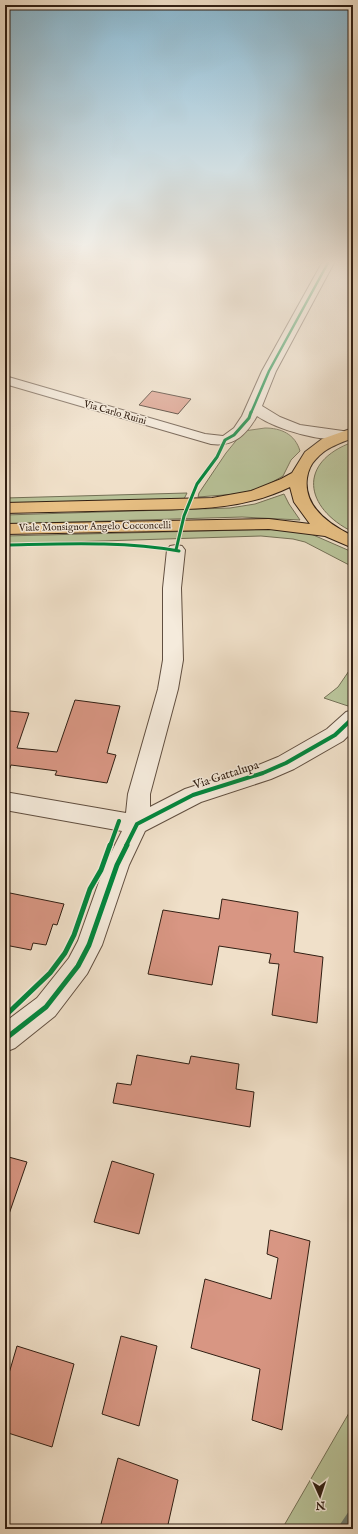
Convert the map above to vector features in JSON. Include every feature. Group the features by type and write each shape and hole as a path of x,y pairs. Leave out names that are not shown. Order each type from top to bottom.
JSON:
{"main road":[{"path":"349,434 319,447 310,455 302,465 298,476 297,485 303,504 318,522 330,531 353,543"},
{"name":"Viale Monsignor Angelo Cocconcelli","path":"5,508 212,503 238,500 262,494 298,476"},
{"name":"Viale Monsignor Angelo Cocconcelli","path":"5,529 262,524 330,531"}],"street":[{"path":"241,428 249,418 269,371 290,333"},
{"name":"Via Carlo Ruini","path":"5,380 210,439 225,440 231,438 241,428"},
{"path":"254,406 264,416 279,423 312,433 349,434"},
{"path":"241,428 266,423 279,423 298,436 310,455"},
{"path":"5,1039 46,1007 78,966 89,945 117,865 137,824 139,794 168,689 174,654 172,588 176,550"},
{"name":"Via Gattalupa","path":"137,824 193,796 246,779 286,763 335,735 353,718"},
{"path":"5,801 137,824"}],"green space":[{"path":"265,428 277,429 287,433 298,445 300,451 291,460 283,476 262,488 237,494 198,497 199,493 226,453 244,431"},
{"path":"353,442 353,532 337,522 324,511 317,498 314,486 315,473 322,461 335,451"},
{"path":"187,493 183,501 5,505 5,498"},
{"path":"284,494 300,520 242,517 5,524 5,515 230,508 255,504"},
{"path":"283,529 311,534 350,551 353,553 353,567 305,542 293,539 261,536 5,544 5,536"},
{"path":"353,665 353,700 348,706 324,698 338,687"},
{"path":"353,1406 353,1529 282,1529"}],"building":[{"path":"152,391 191,399 178,414 139,405"},
{"path":"75,700 120,706 107,753 116,755 107,783 55,775 57,771 11,765 8,774 5,773 5,724 10,711 29,713 17,748 57,752"},
{"path":"5,892 64,904 57,925 53,924 46,945 33,943 31,950 5,945"},
{"path":"222,899 298,912 294,952 323,957 317,1023 272,1015 279,964 269,963 271,954 219,946 212,985 148,974 163,910 219,919"},
{"path":"137,1055 189,1064 191,1056 239,1064 236,1089 254,1092 250,1127 113,1103 117,1083 131,1085"},
{"path":"5,1156 27,1162 8,1217 5,1216"},
{"path":"112,1161 154,1174 139,1234 94,1222"},
{"path":"270,1230 310,1241 282,1430 252,1420 260,1369 191,1348 205,1279 271,1299 278,1258 267,1254"},
{"path":"121,1336 157,1346 139,1426 102,1414"},
{"path":"17,1346 74,1364 52,1447 5,1432 5,1387"},
{"path":"118,1458 178,1480 167,1529 113,1529 101,1524"}],"waterway":[{"path":"343,1529 353,1514"}],"cycle path":[{"path":"176,550 179,533 189,500 197,484 221,451 225,440 234,435 249,418 269,371 290,333"},
{"path":"5,545 105,544 157,547 179,551"},
{"path":"5,1039 46,1007 78,966 89,945 117,865 137,824 193,795 263,773 286,763 335,735 353,718"},
{"path":"5,1016 50,973 65,953 74,935 90,889 101,870 119,821"}]}
